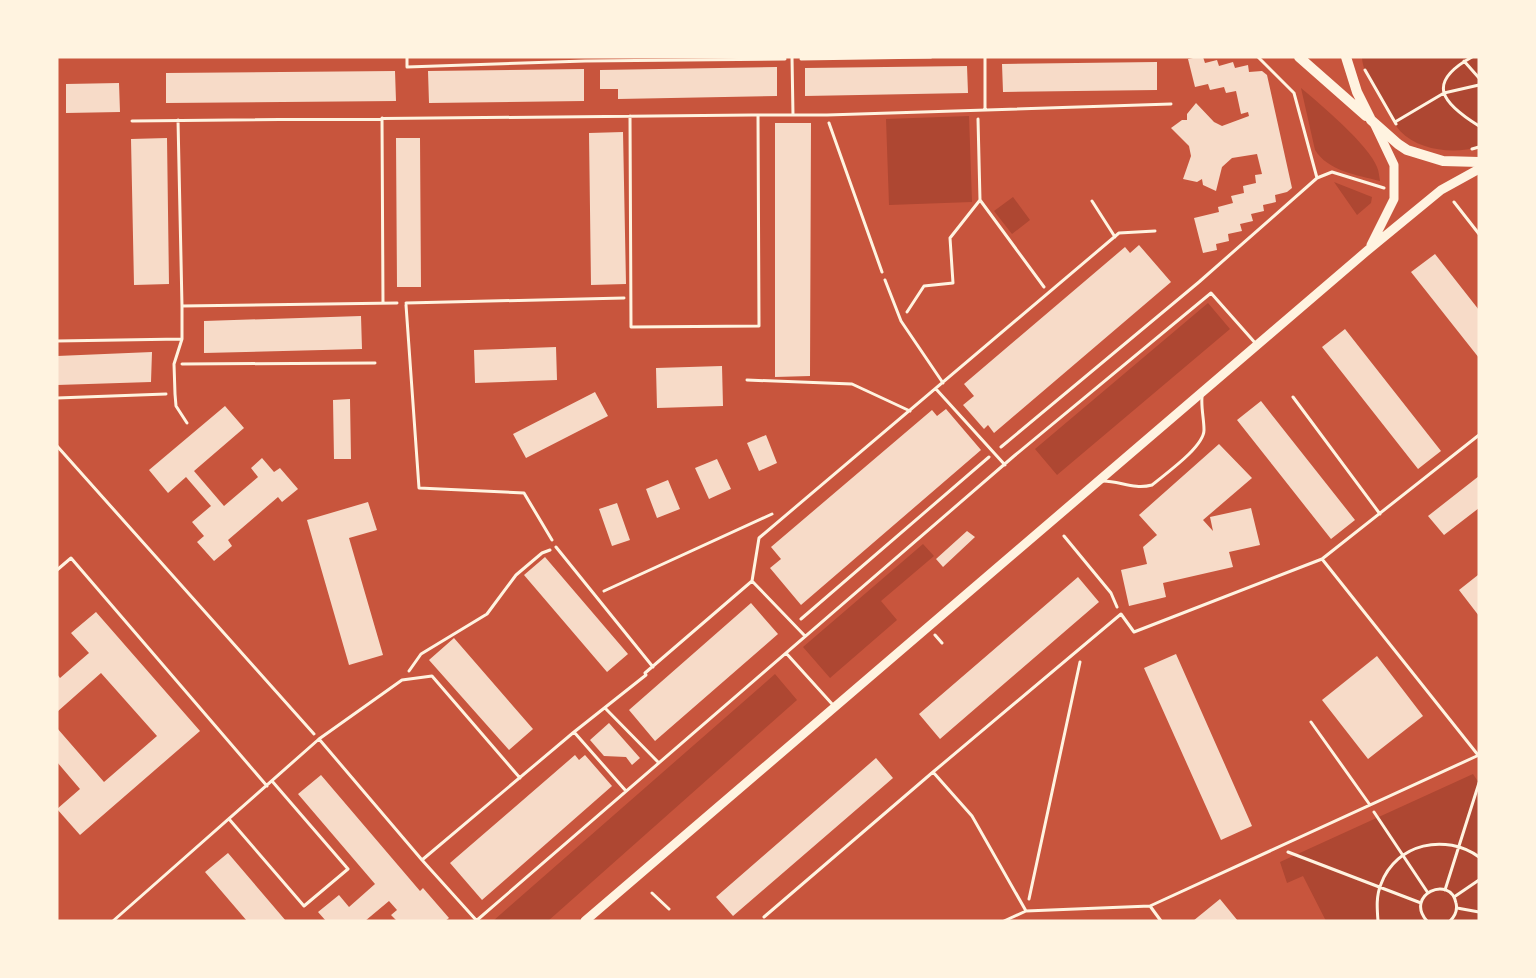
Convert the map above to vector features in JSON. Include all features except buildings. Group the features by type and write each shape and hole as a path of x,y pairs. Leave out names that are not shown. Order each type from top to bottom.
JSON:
{"main road":[{"path":"1299,57 1407,150 1443,161 1479,162"},
{"path":"1346,57 1357,92 1394,165 1394,199 1368,250"},
{"path":"585,921 1368,250 1441,190 1479,169"}],"lane":[{"path":"985,57 985,110"},
{"path":"792,58 793,115"},
{"path":"132,121 827,115 1171,104"},
{"path":"630,116 629,298 631,327 759,326 758,115"},
{"path":"382,118 383,303"},
{"path":"178,120 182,339 174,364 176,406 187,423"},
{"path":"1092,201 1115,237"},
{"path":"422,860 574,732 624,694 752,581 759,538 1119,233 1155,231"},
{"path":"885,280 901,321 943,383"},
{"path":"319,739 477,921 1005,465 1211,293 1257,345"},
{"path":"182,306 397,303"},
{"path":"57,340 182,339"},
{"path":"747,380 852,384 910,411"},
{"path":"936,389 1005,465"},
{"path":"1098,481 1143,487 1152,485 1199,444 1204,433 1201,407 1203,391"},
{"path":"1293,397 1380,514"},
{"path":"764,917 1121,614 1134,632 1322,559 1479,435"},
{"path":"556,547 653,667"},
{"path":"57,570 71,558 267,786"},
{"path":"1004,921 1026,911 1150,906 1478,755 1322,559"},
{"path":"752,581 806,636"},
{"path":"786,653 834,707"},
{"path":"113,921 319,739 402,680 432,676 520,778"},
{"path":"605,708 658,763"},
{"path":"1311,722 1370,805"},
{"path":"574,732 627,791"},
{"path":"933,772 972,816 1026,911"},
{"path":"230,819 304,906 348,869 273,781"},
{"path":"1150,906 1161,921"}],"path":[{"path":"407,57 407,67 585,61 931,57"},
{"path":"1258,57 1294,93 1317,178"},
{"path":"1472,57 1454,67 1446,77 1444,93 1449,105 1479,126"},
{"path":"1464,61 1479,78"},
{"path":"1362,65 1399,129"},
{"path":"1395,122 1444,93 1479,85"},
{"path":"977,110 980,200 1048,293"},
{"path":"827,115 885,280"},
{"path":"1464,150 1479,147"},
{"path":"795,624 1199,282 1317,178 1332,172 1387,189"},
{"path":"901,321 924,286 953,283 950,238 980,200"},
{"path":"1454,202 1479,234"},
{"path":"397,303 629,298"},
{"path":"402,680 421,654 487,614 516,575 542,553 556,547 524,493 419,488 406,303"},
{"path":"174,364 375,363"},
{"path":"57,398 175,394"},
{"path":"57,446 319,739"},
{"path":"597,595 776,512"},
{"path":"1064,536 1111,593 1121,614"},
{"path":"1026,911 1083,646"},
{"path":"1445,890 1479,783"},
{"path":"1370,805 1428,892"},
{"path":"1378,921 1376,904 1380,888 1392,865 1408,851 1428,844 1449,843 1469,849 1479,857"},
{"path":"1278,848 1421,903"},
{"path":"1454,897 1479,880"},
{"path":"1425,920 1420,909 1421,903 1428,892 1439,889 1445,890 1454,897 1457,908 1456,914 1450,921"},
{"path":"652,893 669,909"},
{"path":"1457,908 1479,912"}],"shaded area":[{"path":"1362,57 1479,57 1479,147 1459,150 1437,149 1408,138 1391,118 1366,72"},
{"path":"1301,88 1343,125 1364,148 1377,167 1380,181 1335,167 1327,163 1315,150"},
{"path":"969,116 972,202 889,205 886,119"},
{"path":"1334,182 1372,197 1371,203 1357,215"},
{"path":"1013,197 1030,220 1012,234 994,211"},
{"path":"1208,303 1230,329 1057,475 1035,449"},
{"path":"923,544 934,556 881,601 897,620 830,678 803,647"},
{"path":"775,674 797,700 548,921 493,921"},
{"path":"1473,774 1479,783 1479,921 1326,921 1303,876 1287,883 1280,862"}]}
